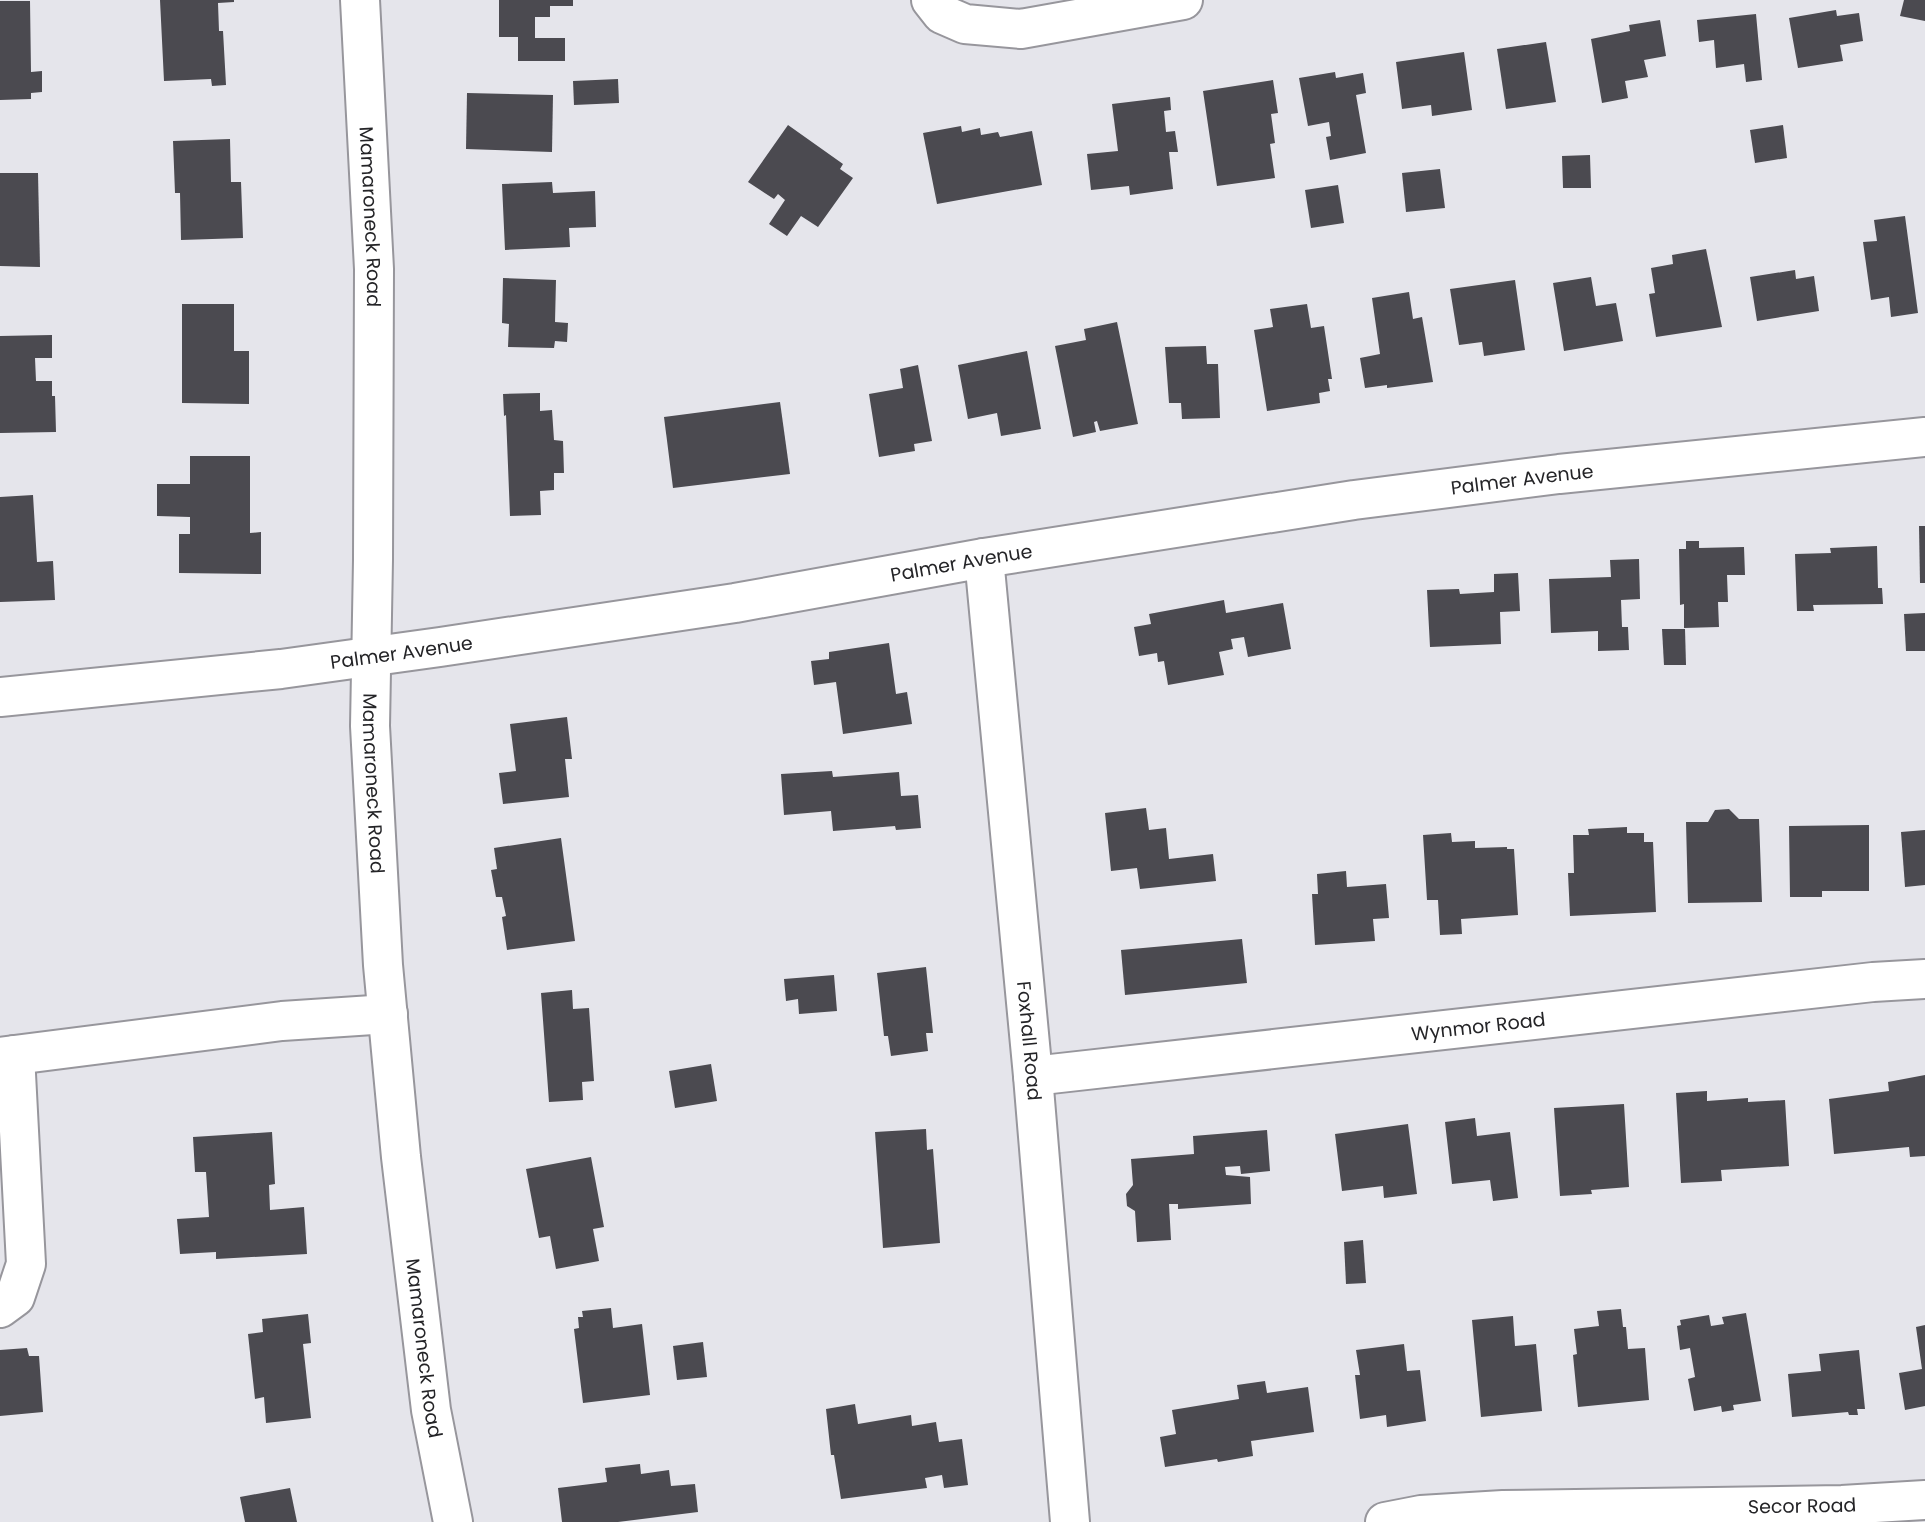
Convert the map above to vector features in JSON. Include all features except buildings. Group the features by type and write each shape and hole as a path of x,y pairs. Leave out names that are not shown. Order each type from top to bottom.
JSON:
{"street":[{"name":"Mamaroneck Road","path":"360,0 374,269 370,726 388,1014 401,1157 430,1396 453,1522"},
{"path":"931,0 942,14 965,24 1021,29 1183,0"},
{"name":"Palmer Avenue","path":"0,697 230,675 371,657 735,603 984,558 1354,500 1532,477 1925,437"},
{"name":"Foxhall Road","path":"984,558 1033,1076 1070,1522"},
{"name":"Wynmor Road","path":"1033,1076 1873,982 1925,979"},
{"path":"0,1308 15,1297 26,1264 8,1056 282,1021 388,1014"},
{"name":"Secor Road","path":"1385,1522 1421,1515 1503,1510 1842,1505 1925,1500"}]}
